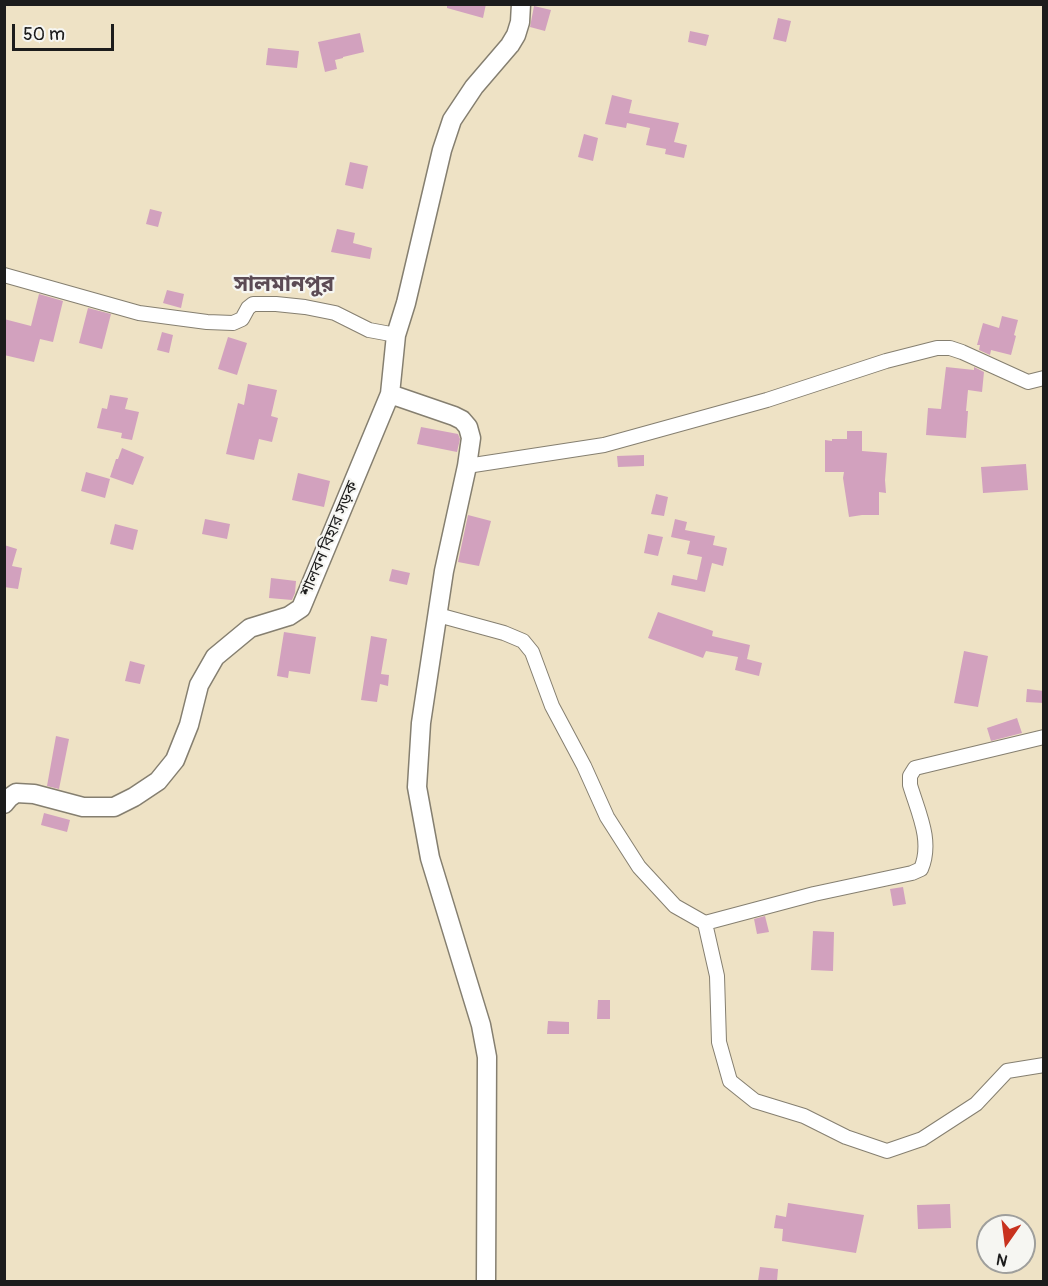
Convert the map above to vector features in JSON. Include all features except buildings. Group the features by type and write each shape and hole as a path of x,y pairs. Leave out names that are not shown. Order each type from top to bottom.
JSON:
{"main road":[{"path":"486,1281 487,1056 481,1025 429,858 417,787 421,723 444,571 471,438 468,427 462,420 441,410 390,394 396,335 406,303 442,150 452,120 474,87 516,35 520,22 521,4"},
{"name":"শালবন বিহার সড়ক","path":"4,804 16,793 34,794 83,807 114,807 158,781 176,760 189,725 199,685 215,657 250,628 289,616 301,608 390,394"}],"street":[{"path":"4,275 139,313 233,323 242,319 253,304 276,304 335,313 369,330 396,335"},
{"path":"467,466 604,445 767,400 886,361 937,348 950,348 962,352 1028,381 1044,378"},
{"path":"438,615 504,633 523,641 532,652 552,706 584,766 607,817 639,867 675,906 705,923 814,894 912,873 921,868 927,843 910,784 910,776 915,768 1044,737"},
{"path":"705,923 717,976 719,1042 730,1081 754,1101 804,1116 846,1137 887,1150 922,1139 976,1104 1007,1071 1044,1065"}],"district":[{"name":"সালমানপুর","path":"284,285"}]}
